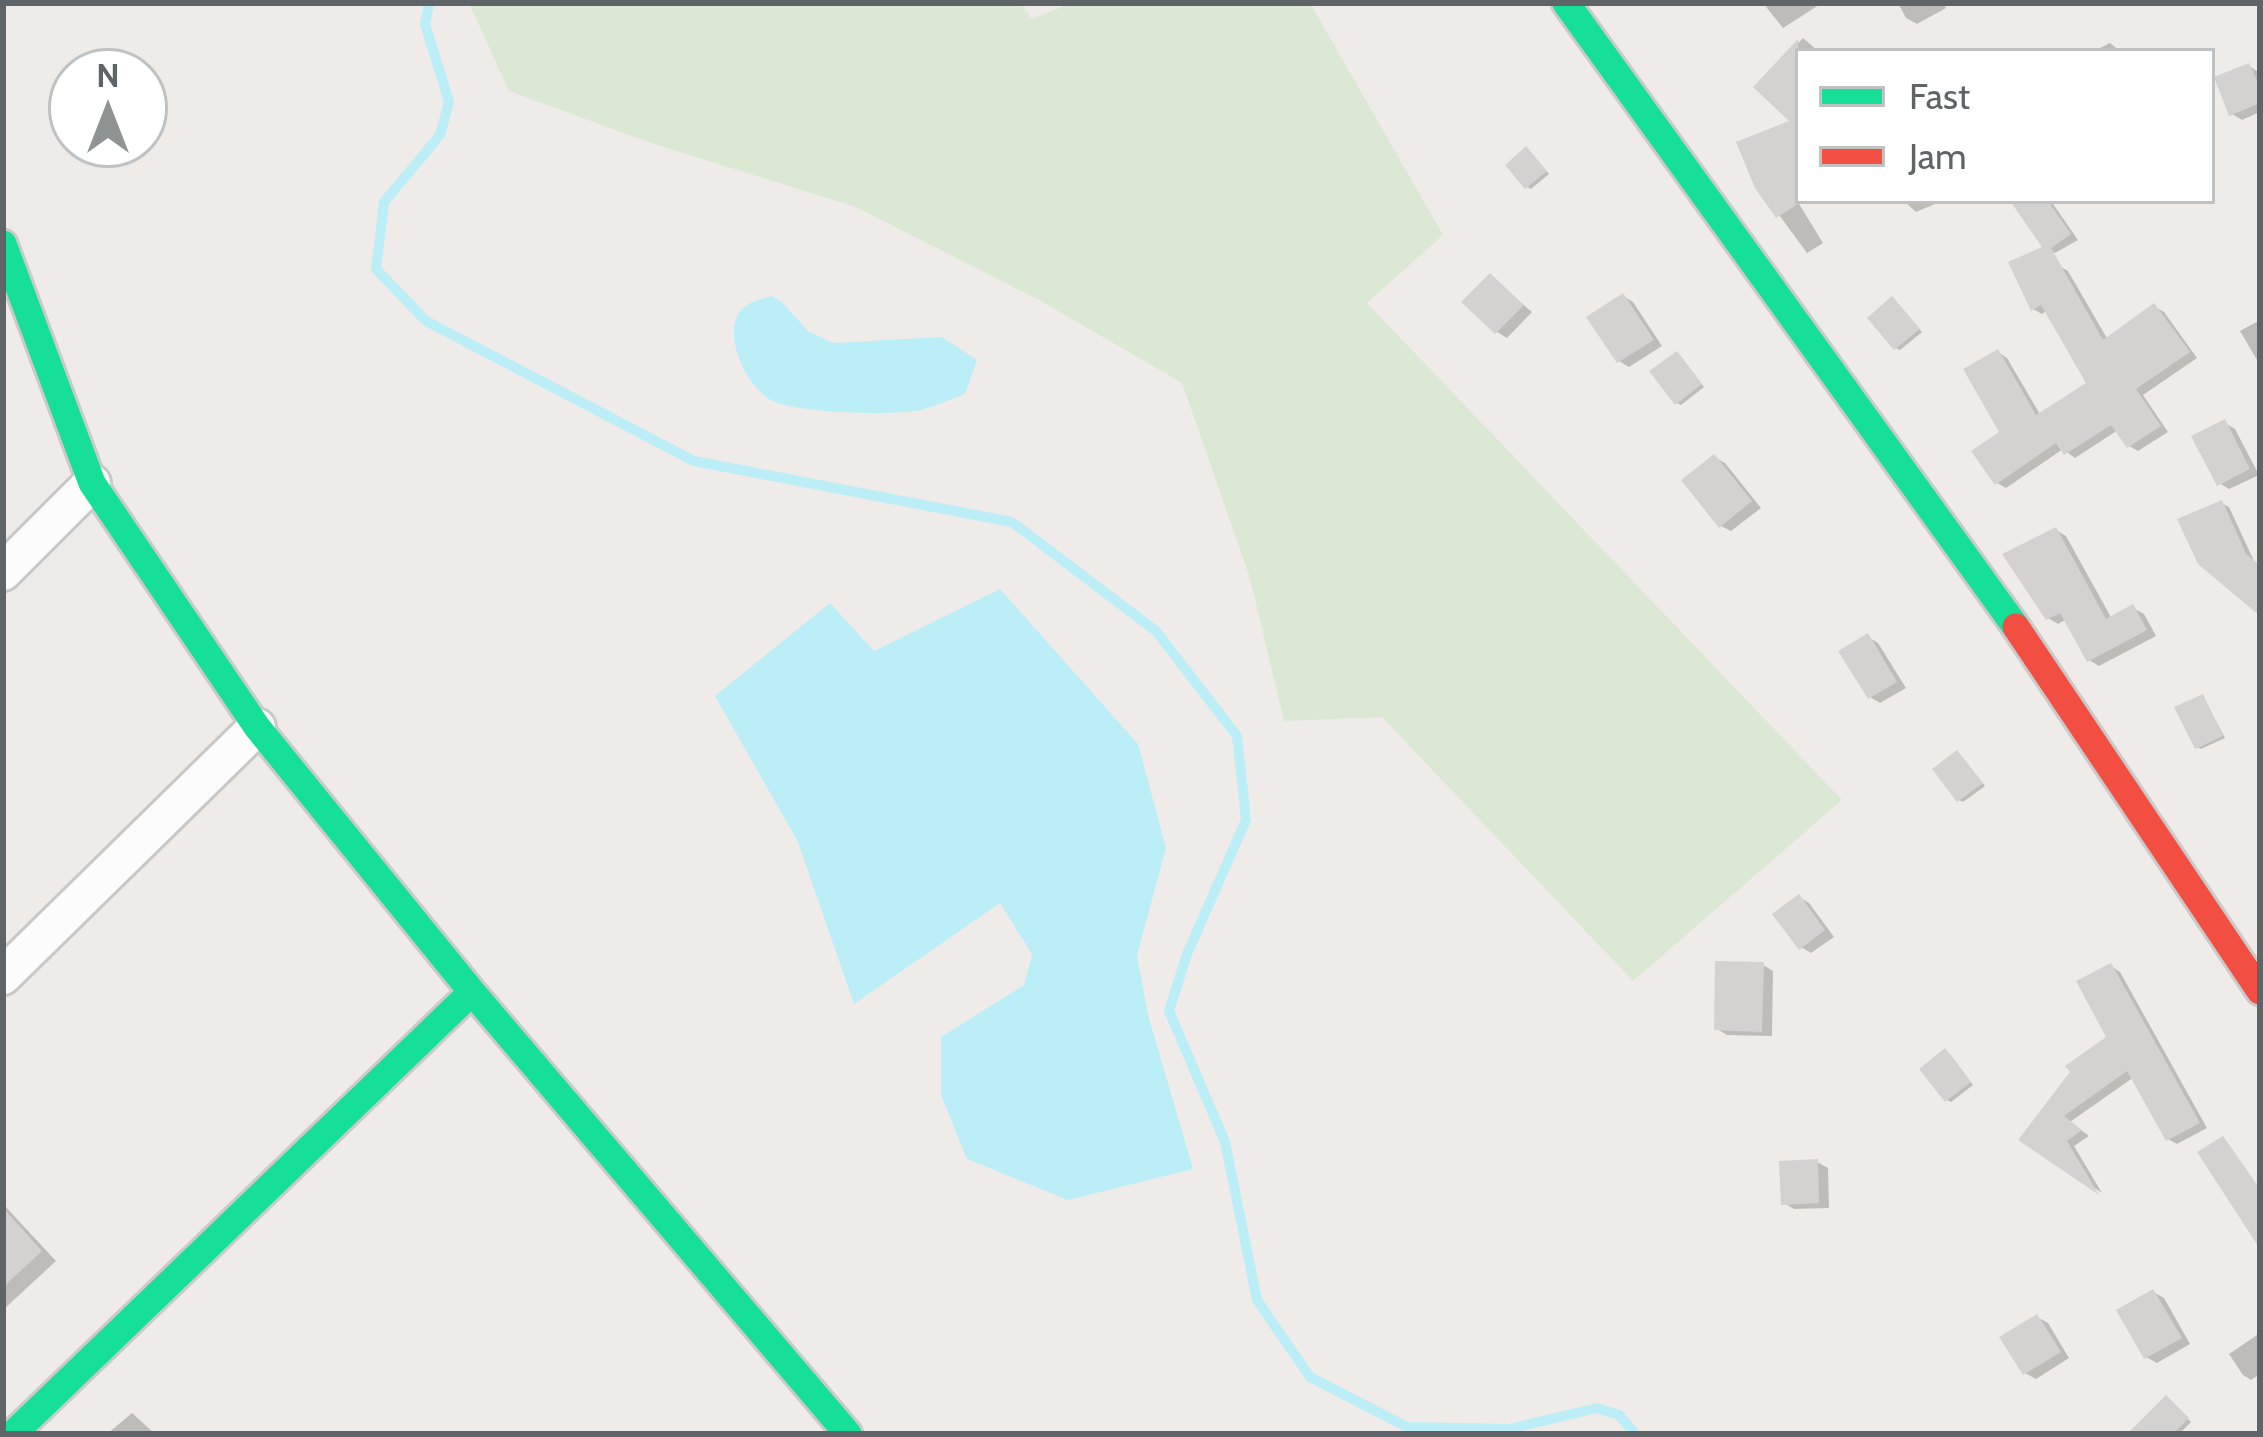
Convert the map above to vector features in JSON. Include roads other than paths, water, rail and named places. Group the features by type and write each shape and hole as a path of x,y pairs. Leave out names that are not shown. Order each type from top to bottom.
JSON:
{"street":[{"path":"1566,3 1968,556 2260,991"},
{"path":"3,244 92,483 257,727 472,992 848,1434"},
{"path":"3,572 92,483"},
{"path":"3,976 257,727"},
{"path":"14,1434 472,992"}],"water":[{"path":"772,296 808,331 833,343 942,337 977,360 965,394 921,410 890,413 823,411 773,401 747,375 734,335 742,309"},
{"path":"1000,589 1138,744 1166,848 1137,955 1148,1015 1193,1169 1068,1200 967,1159 941,1095 941,1037 1024,985 1032,954 1000,903 854,1004 798,842 715,696 830,603 874,651"}],"waterway":[{"path":"429,3 425,24 449,102 440,135 384,202 376,269 426,321 694,461 1012,522 1156,631 1237,736 1246,820 1187,954 1169,1011 1225,1142 1257,1300 1310,1377 1407,1427 1509,1429 1597,1408 1619,1415 1635,1434"}]}
